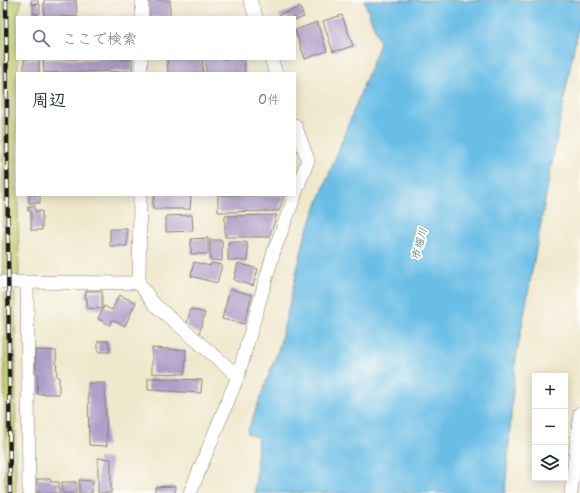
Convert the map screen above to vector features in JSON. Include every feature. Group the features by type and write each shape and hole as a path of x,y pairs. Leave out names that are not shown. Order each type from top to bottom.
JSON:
{"street":[{"path":"142,0 142,16"},
{"path":"250,0 256,16"},
{"path":"141,60 141,72"},
{"path":"271,60 276,72"},
{"path":"296,127 308,160 296,192"},
{"path":"140,196 139,283 154,304 238,376"},
{"path":"190,493 238,376 274,250 295,196"},
{"path":"0,282 139,283"},
{"path":"27,282 28,493"},
{"path":"571,493 580,413"}],"green space":[{"path":"2,0 22,0 17,16 16,16 16,60 18,60 18,72 16,72 16,196 18,196 19,276 3,276"},
{"path":"4,293 15,293 16,493 5,493"}],"water":[{"name":"市堀川","path":"364,0 580,0 580,16 515,364 505,493 255,493 258,438 247,433 279,348 305,236 380,43"}],"building":[{"path":"31,0 38,0 38,4 31,4"},
{"path":"44,0 76,0 77,16 44,16"},
{"path":"149,0 170,0 170,16 149,16"},
{"path":"33,4 40,4 40,14 33,14"},
{"path":"300,7 304,17 296,20 296,16 279,15"},
{"path":"342,15 353,46 333,52 323,21"},
{"path":"317,22 327,51 305,59 296,30"},
{"path":"24,60 39,60 39,72 24,72"},
{"path":"43,60 132,60 132,71 44,72"},
{"path":"167,60 203,60 203,72 168,72"},
{"path":"206,60 244,60 245,72 206,72"},
{"path":"29,196 40,196 40,203 29,203"},
{"path":"155,196 191,196 190,209 153,209 153,198 155,198"},
{"path":"218,196 284,196 279,211 218,212"},
{"path":"28,206 35,206 35,211 42,211 42,230 31,230 31,211 28,211"},
{"path":"192,215 193,231 166,232 166,216"},
{"path":"277,215 269,237 225,237 225,216"},
{"path":"110,229 127,229 127,246 110,246"},
{"path":"208,238 208,254 191,254 191,239"},
{"path":"210,240 222,240 222,261 210,260"},
{"path":"228,242 247,242 248,261 228,260"},
{"path":"194,262 210,266 211,263 222,265 217,283 191,276"},
{"path":"238,263 258,269 253,286 234,280"},
{"path":"230,289 252,295 244,324 222,319"},
{"path":"86,291 102,291 102,309 87,308 87,298 85,298"},
{"path":"119,295 136,302 125,326 112,320 110,325 98,319 104,306 112,310"},
{"path":"191,309 205,313 199,334 186,326"},
{"path":"98,341 109,341 110,352 98,352"},
{"path":"152,348 186,350 185,374 152,373"},
{"path":"35,350 56,351 59,394 37,394 38,375 36,375"},
{"path":"148,378 202,380 201,393 148,390"},
{"path":"88,383 105,383 107,446 89,445"},
{"path":"98,458 111,459 111,493 98,493"},
{"path":"37,479 50,479 51,482 59,482 59,493 37,493"},
{"path":"79,480 93,481 92,493 79,493"},
{"path":"62,482 76,482 76,493 62,493"},
{"path":"175,486 175,493 155,493 155,487"}],"railway":[{"path":"6,0 10,493"}]}
